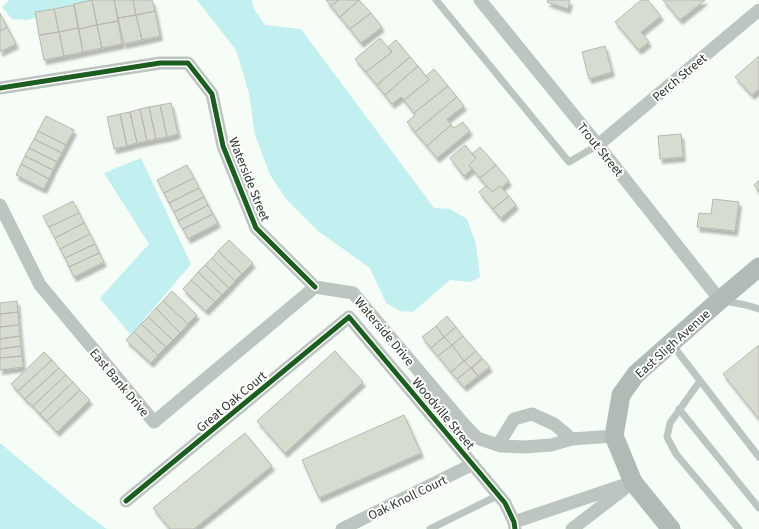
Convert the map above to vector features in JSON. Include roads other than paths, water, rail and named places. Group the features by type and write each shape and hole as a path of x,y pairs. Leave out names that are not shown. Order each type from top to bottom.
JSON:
{"street":[{"name":"Trout Street","path":"480,0 598,145 720,300"},
{"name":"Perch Street","path":"598,145 759,10"},
{"name":"Waterside Street","path":"0,88 160,63 188,63 212,94 223,146 256,228 315,287"},
{"name":"East Bank Drive","path":"0,205 40,285 154,422 315,287"},
{"name":"East Sligh Avenue","path":"614,436 621,396 636,374 759,267"},
{"name":"Waterside Drive","path":"315,287 354,293 476,438 498,445 525,446 551,445 572,439 614,436"},
{"name":"Woodville Street","path":"349,317 506,504 514,526"},
{"name":"Great Oak Court","path":"126,502 349,317"},
{"path":"498,445 514,419 532,414 554,424 572,439"},
{"path":"614,436 633,482 671,529"},
{"name":"Oak Knoll Court","path":"342,529 473,464"},
{"path":"514,526 633,482"},
{"path":"572,529 633,482"}],"lane":[{"path":"436,0 569,162 598,145"},
{"path":"720,300 759,309"},
{"path":"671,343 759,457"},
{"path":"700,381 670,423 667,437 676,454 739,529"},
{"path":"679,409 759,508"},
{"path":"430,529 498,495"}],"water":[{"path":"9,0 98,0 28,20 12,19 2,7"},
{"path":"197,0 252,0 254,9 265,25 301,29 434,208 450,209 467,219 476,244 480,277 471,282 450,280 413,312 400,311 386,303 370,268 318,231 287,200 270,175 255,135 249,93 236,50"},
{"path":"141,158 191,264 131,335 100,298 149,244 104,173"},
{"path":"0,443 77,507 107,529 0,529"}]}
